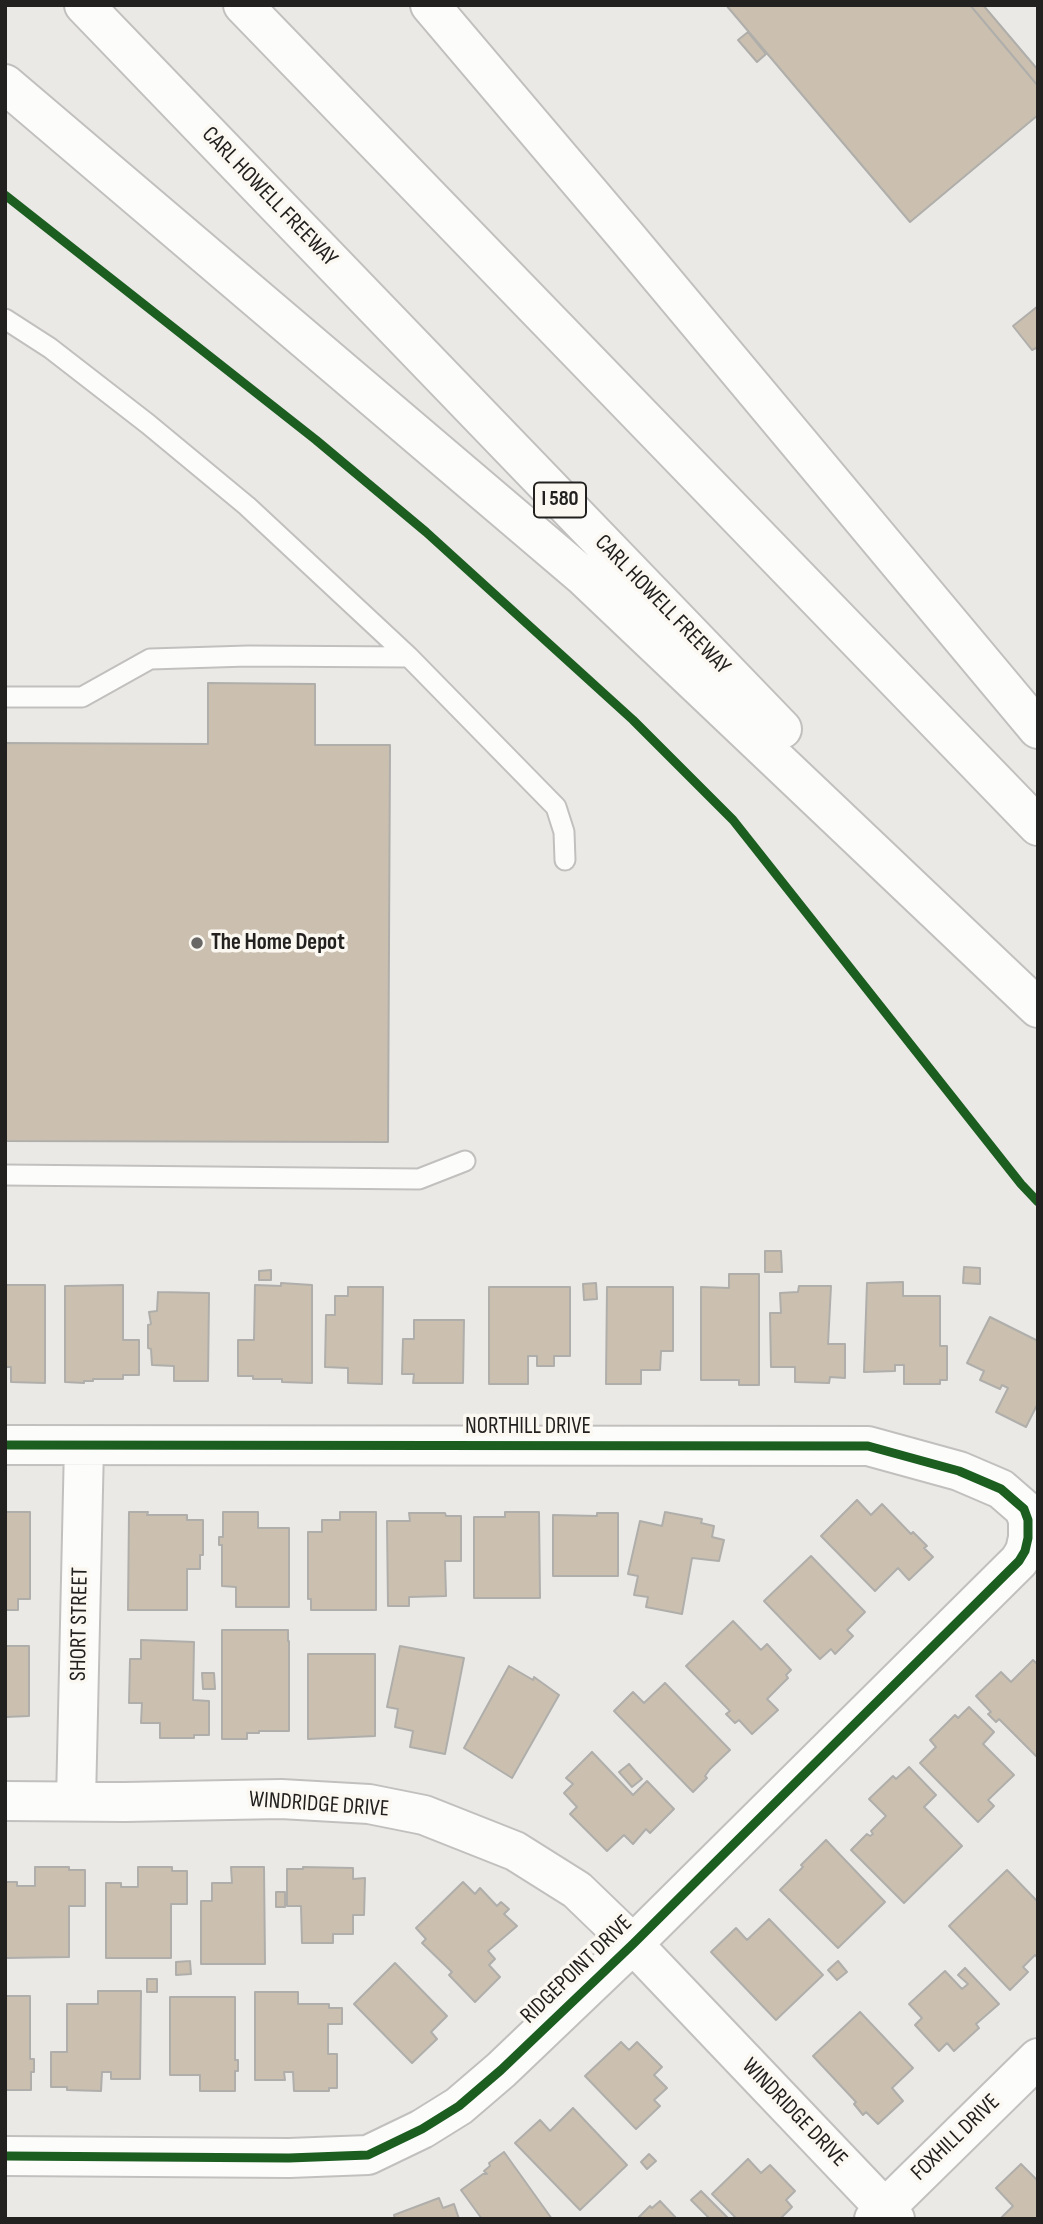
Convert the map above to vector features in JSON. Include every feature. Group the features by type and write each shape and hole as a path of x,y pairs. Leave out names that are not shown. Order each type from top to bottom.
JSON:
{"main road":[{"name":"CARL HOWELL FREEWAY","path":"83,5 1038,993"},
{"path":"243,5 1038,826"},
{"path":"430,5 1038,729"},
{"path":"5,84 574,569 730,713 1038,1008"},
{"name":"NORTHILL DRIVE","path":"5,1445 868,1446 959,1471 1001,1489 1024,1509 1028,1520"},
{"name":"SHORT STREET","path":"76,1801 84,1446"},
{"name":"RIDGEPOINT DRIVE","path":"5,2156 289,2158 368,2155 422,2129 459,2106 633,1944 1019,1562 1028,1538 1028,1520"},
{"name":"WINDRIDGE DRIVE","path":"5,1801 281,1799 369,1804 425,1815 515,1851 578,1890 633,1944 885,2216"},
{"name":"FOXHILL DRIVE","path":"885,2216 1038,2058"}],"lane":[{"path":"5,319 72,365 247,506 409,657 556,807 564,832 565,860"},
{"path":"5,697 82,697 150,659 248,656 409,657"},
{"path":"5,1175 419,1179 465,1161"}],"building":[{"path":"726,5 970,5 1038,86 1038,115 910,222"},
{"path":"970,5 983,5 1038,70 1038,86"},
{"path":"748,32 766,54 757,62 738,40"},
{"path":"1038,306 1038,350 1032,350 1013,326"},
{"name":"The Home Depot","path":"208,683 315,684 315,745 390,745 388,1142 5,1141 5,743 208,744"},
{"path":"765,1251 781,1251 782,1272 765,1272"},
{"path":"964,1267 980,1268 980,1284 963,1283"},
{"path":"271,1270 271,1280 259,1280 259,1271"},
{"path":"729,1274 759,1274 759,1385 739,1385 739,1380 701,1380 701,1287 729,1288"},
{"path":"903,1282 903,1296 940,1296 940,1346 947,1346 947,1380 940,1380 940,1384 904,1384 904,1365 895,1365 895,1371 864,1372 867,1283"},
{"path":"281,1283 312,1285 312,1383 238,1376 238,1340 254,1340 255,1285 281,1286"},
{"path":"596,1283 597,1299 584,1300 583,1284"},
{"path":"5,1285 45,1285 45,1383 11,1382 11,1367 5,1367"},
{"path":"123,1285 123,1340 139,1340 139,1375 123,1375 123,1379 93,1379 84,1383 65,1382 65,1286"},
{"path":"799,1286 831,1286 828,1344 845,1344 845,1378 830,1377 829,1383 795,1382 795,1367 771,1367 770,1313 781,1313 780,1293 798,1292"},
{"path":"348,1287 383,1287 382,1384 348,1383 348,1368 325,1367 326,1315 335,1315 335,1296 348,1296"},
{"path":"489,1287 570,1287 570,1356 554,1356 554,1366 537,1366 537,1356 528,1356 528,1384 489,1384"},
{"path":"607,1287 673,1287 673,1351 661,1351 660,1370 641,1370 641,1384 606,1384"},
{"path":"158,1292 209,1293 208,1381 174,1381 174,1366 152,1365 151,1349 148,1348 148,1325 151,1324 149,1312 157,1311"},
{"path":"990,1317 1038,1341 1038,1403 1026,1427 996,1412 1008,1388 1002,1385 1000,1389 980,1380 984,1371 967,1363"},
{"path":"414,1320 464,1320 463,1383 413,1383 414,1374 402,1374 403,1339 414,1339"},
{"path":"857,1500 871,1515 882,1504 911,1534 913,1532 927,1546 924,1548 933,1557 909,1580 898,1568 875,1591 821,1536"},
{"path":"5,1512 30,1512 30,1599 18,1599 18,1610 5,1610"},
{"path":"129,1512 187,1515 187,1520 203,1520 203,1555 200,1555 200,1569 187,1569 187,1610 128,1610"},
{"path":"223,1512 258,1512 258,1528 289,1528 289,1607 236,1607 236,1587 222,1586 222,1545 219,1545 219,1537 223,1537"},
{"path":"340,1512 376,1512 376,1610 311,1610 311,1599 308,1599 308,1532 322,1532 322,1520 340,1520"},
{"path":"505,1512 539,1512 540,1598 474,1598 474,1517 505,1517"},
{"path":"665,1512 702,1519 701,1523 714,1526 712,1537 724,1540 719,1561 692,1558 682,1614 646,1607 648,1597 634,1595 638,1576 628,1574 640,1521 662,1526"},
{"path":"409,1513 461,1516 461,1561 445,1561 446,1596 409,1597 409,1606 388,1606 387,1521 410,1521"},
{"path":"597,1513 618,1513 618,1576 553,1576 553,1515 597,1516"},
{"path":"811,1556 865,1612 847,1630 853,1636 835,1654 831,1649 820,1659 764,1601"},
{"path":"733,1621 761,1650 767,1644 791,1670 786,1675 788,1678 767,1699 778,1710 752,1734 739,1720 735,1723 726,1714 730,1711 686,1666"},
{"path":"222,1630 288,1630 289,1731 259,1731 247,1733 247,1739 222,1739"},
{"path":"141,1640 194,1642 193,1700 209,1701 209,1735 160,1738 160,1723 141,1723 142,1703 129,1703 130,1659 141,1659"},
{"path":"5,1646 29,1646 29,1716 5,1717"},
{"path":"400,1646 464,1658 445,1754 410,1747 413,1731 395,1727 398,1709 387,1707"},
{"path":"308,1654 375,1654 375,1736 308,1739"},
{"path":"1033,1660 1036,1663 1038,1661 1038,1758 999,1719 996,1722 988,1714 991,1712 976,1696 1001,1672 1011,1682"},
{"path":"509,1666 533,1680 534,1677 559,1695 512,1778 464,1748"},
{"path":"202,1673 214,1673 215,1689 203,1689"},
{"path":"665,1683 730,1750 710,1769 705,1776 707,1778 693,1792 614,1711 633,1692 644,1703"},
{"path":"969,1707 994,1732 983,1744 1014,1775 988,1800 994,1806 978,1822 920,1763 936,1747 930,1740 955,1715 958,1718"},
{"path":"592,1752 633,1795 647,1781 674,1809 650,1833 646,1829 633,1844 624,1835 607,1851 570,1814 577,1807 564,1793 573,1784 566,1778"},
{"path":"629,1764 642,1779 632,1787 619,1772"},
{"path":"909,1767 936,1795 924,1807 962,1846 904,1903 851,1850 867,1834 873,1834 871,1831 886,1816 869,1799 893,1776 896,1779"},
{"path":"826,1840 885,1902 838,1948 780,1890"},
{"path":"35,1867 85,1870 85,1906 69,1906 69,1957 5,1958 5,1882 17,1882 17,1886 35,1886"},
{"path":"138,1867 172,1867 172,1871 187,1871 187,1904 171,1904 171,1958 106,1958 106,1883 121,1883 121,1887 138,1887"},
{"path":"231,1867 264,1867 265,1964 201,1964 201,1901 212,1901 212,1883 232,1883"},
{"path":"353,1868 353,1879 365,1878 364,1915 353,1915 353,1934 333,1934 333,1943 302,1943 301,1906 287,1906 287,1869"},
{"path":"1007,1870 1038,1902 1038,1958 1035,1955 1023,1967 1028,1972 1010,1990 949,1926"},
{"path":"463,1882 475,1894 480,1888 497,1906 501,1902 509,1909 504,1914 517,1926 488,1951 495,1959 489,1965 500,1977 475,2002 449,1975 452,1972 422,1943 426,1939 416,1928"},
{"path":"276,1892 285,1892 285,1907 276,1907"},
{"path":"769,1919 823,1975 776,2020 711,1952 736,1928 747,1940"},
{"path":"190,1961 191,1974 176,1975 176,1962"},
{"path":"838,1961 847,1972 837,1980 828,1970"},
{"path":"395,1963 447,2016 431,2032 437,2039 412,2063 354,2004"},
{"path":"965,1968 999,2004 976,2024 979,2028 954,2051 947,2043 939,2051 915,2025 922,2018 909,2004 945,1971 962,1989 968,1984 958,1975"},
{"path":"147,1979 157,1979 157,1992 147,1992"},
{"path":"98,1991 141,1991 140,2079 111,2079 111,2072 102,2072 101,2091 51,2087 51,2052 67,2052 67,2004 98,2004"},
{"path":"255,1992 298,1992 298,2004 329,2004 329,2008 342,2008 342,2024 328,2024 328,2054 337,2054 337,2088 329,2088 329,2091 294,2091 293,2072 284,2072 285,2080 255,2080"},
{"path":"5,1996 30,1996 30,2059 34,2059 31,2090 5,2090"},
{"path":"170,1997 235,1997 235,2060 238,2060 238,2071 235,2071 235,2091 200,2091 200,2075 170,2075"},
{"path":"860,2012 913,2068 892,2088 903,2101 878,2124 866,2112 863,2115 854,2104 856,2102 813,2056"},
{"path":"621,2042 629,2050 637,2042 662,2067 654,2075 667,2088 654,2100 660,2106 636,2129 585,2076"},
{"path":"573,2108 627,2165 580,2210 515,2143 540,2120 550,2131"},
{"path":"504,2152 552,2219 482,2219 461,2190 487,2174 484,2171 490,2166 489,2163"},
{"path":"649,2154 656,2161 647,2169 641,2162"},
{"path":"748,2159 761,2173 770,2165 795,2191 786,2200 792,2207 780,2219 737,2219 712,2194"},
{"path":"1021,2164 1038,2181 1038,2219 1000,2219 1013,2206 996,2188"},
{"path":"701,2191 729,2219 710,2219 691,2200"},
{"path":"439,2198 443,2208 454,2204 459,2219 395,2219 394,2215"},
{"path":"660,2201 677,2219 637,2219 650,2206 652,2208"}],"cycle path":[{"path":"5,195 316,440 426,532 633,720 733,820 1038,1202"},
{"path":"5,1445 868,1446 959,1471 1001,1489 1024,1509 1028,1520 1028,1538 1019,1561 633,1944 501,2070 459,2106 422,2129 368,2155 289,2158 5,2156"}],"place":[{"name":"The Home Depot","path":"197,943"}]}
